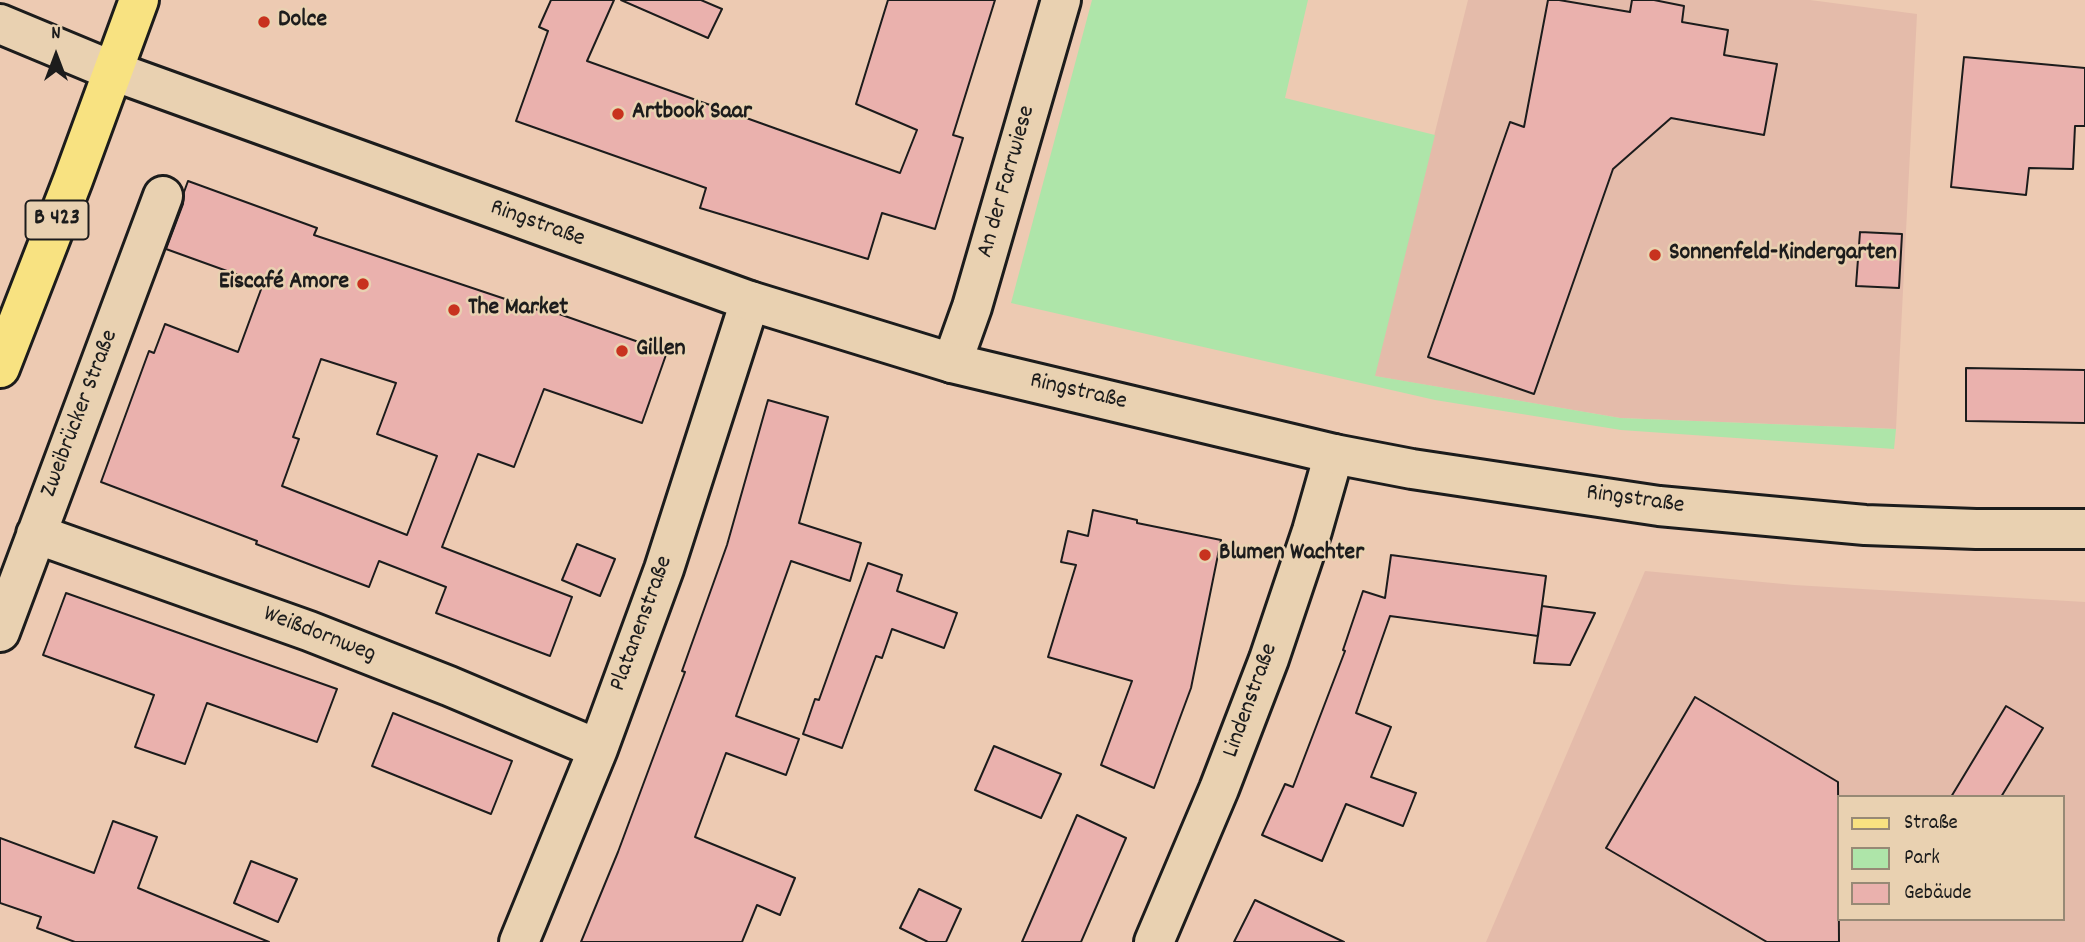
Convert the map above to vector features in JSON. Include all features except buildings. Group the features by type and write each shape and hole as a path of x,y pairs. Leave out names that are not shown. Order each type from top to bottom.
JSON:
{"main road":[{"name":"B 423","path":"0,368 139,0"}],"street":[{"name":"An der Farrwiese","path":"952,363 972,307 1061,0"},
{"name":"Ringstraße","path":"0,24 113,71 662,270 750,301 952,363 1334,454 1412,469 1660,506 1865,525 1976,529 2085,528"},
{"name":"Zweibrücker Straße","path":"0,632 163,196"},
{"name":"Platanenstraße","path":"519,942 598,749 664,569 750,301"},
{"name":"Lindenstraße","path":"1154,942 1219,789 1269,659 1312,531 1334,454"},
{"name":"Weißdornweg","path":"36,534 321,636 598,749"}],"shaded area":[{"name":"Sonnenfeld-Kindergarten","path":"1468,0 1810,0 1917,14 1896,429 1620,418 1374,376"},
{"path":"1645,571 1794,585 2085,602 2085,942 1486,942"}],"green space":[{"path":"1092,0 1308,0 1285,98 1435,135 1375,376 1620,418 1896,429 1894,449 1621,430 1435,400 1011,303"}],"place":[{"name":"Dolce","path":"264,22"},
{"name":"Artbook Saar","path":"618,114"},
{"name":"Sonnenfeld-Kindergarten","path":"1655,255"},
{"name":"Eiscafé Amore","path":"363,284"},
{"name":"The Market","path":"454,310"},
{"name":"Gillen","path":"622,351"},
{"name":"Blumen Wachter","path":"1205,555"}]}
